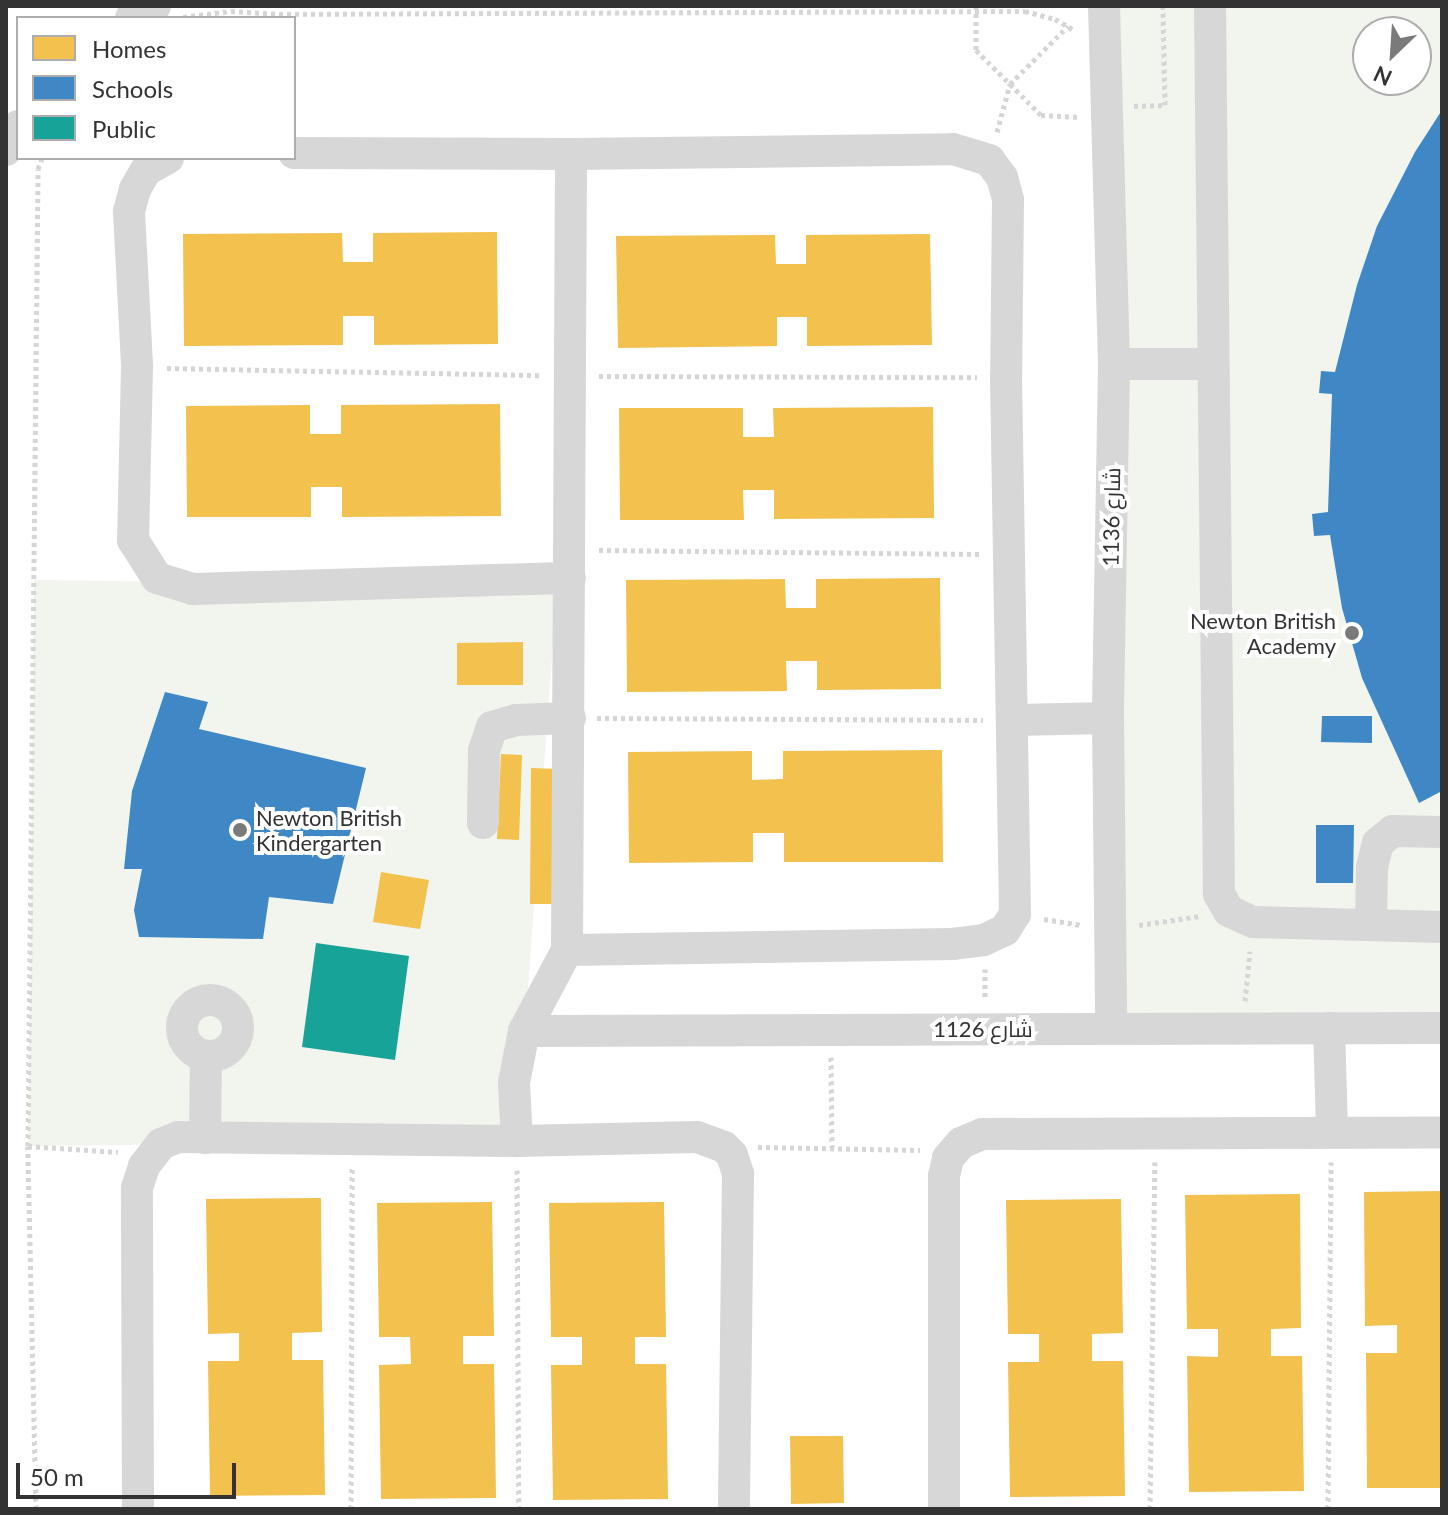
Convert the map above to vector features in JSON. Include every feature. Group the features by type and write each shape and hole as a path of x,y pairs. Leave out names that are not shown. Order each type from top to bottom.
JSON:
{"street":[{"path":"135,16 155,6"},
{"name":"شارع 1136","path":"1104,6 1114,364 1108,718 1111,1028"},
{"path":"1210,6 1211,364 1219,894 1229,911 1253,922 1442,927"},
{"path":"6,150 16,130"},
{"path":"296,153 571,154 953,149 989,160 1002,177 1008,200 1006,377 1015,914 1005,930 984,940 937,945 567,950"},
{"path":"517,1141 514,1083 524,1031 567,950 571,154"},
{"path":"164,160 146,170 135,189 129,212 137,367 133,540 157,578 193,589 570,564"},
{"path":"1114,364 1211,364"},
{"path":"483,823 484,751 492,727 516,720 570,718"},
{"path":"1012,720 1108,718"},
{"path":"1371,925 1372,867 1378,843 1393,831 1442,832"},
{"path":"1329,1028 1332,1132"},
{"name":"شارع 1126","path":"524,1031 1442,1028"},
{"path":"205,1138 206,1056"},
{"path":"944,1509 944,1176 953,1150 975,1135 982,1134 1442,1132"},
{"path":"138,1509 137,1188 151,1155 167,1140 517,1141 697,1137 724,1147 732,1155 738,1174 734,1509"}],"path":[{"path":"976,6 976,50 1041,115 1094,118 1107,107 1165,105 1163,6"},
{"path":"989,160 1010,84 1068,26"},
{"path":"36,1509 28,1146 38,169 41,160"},
{"path":"570,564 1010,554"},
{"path":"570,718 1012,720"},
{"path":"1242,1028 1253,922"},
{"path":"984,940 986,1029"},
{"path":"830,1030 832,1148"},
{"path":"1328,1509 1332,1132"},
{"path":"1150,1509 1155,1133"},
{"path":"351,1509 353,1140"},
{"path":"517,1141 519,1509"},
{"path":"28,1146 151,1155"},
{"path":"724,1147 953,1150"}],"shaded area":[{"path":"1099,6 1442,6 1442,1017 1111,1028"},
{"path":"34,580 557,587 517,1141 28,1146"}],"building: Homes":[{"path":"497,232 498,344 374,345 374,316 343,316 343,345 184,346 183,234 342,233 343,262 373,262 373,233"},
{"path":"930,234 932,345 807,346 807,317 777,317 777,346 618,348 616,236 775,235 776,264 806,264 806,235"},
{"path":"500,404 501,516 342,517 342,487 311,487 311,517 187,517 186,406 310,405 310,434 341,434 341,405"},
{"path":"933,407 934,518 774,519 774,490 743,490 744,520 620,520 619,408 743,408 743,437 774,437 773,408"},
{"path":"940,578 941,689 817,690 817,661 786,661 787,691 627,692 626,580 785,579 786,608 816,608 816,579"},
{"path":"523,642 523,685 457,685 457,643"},
{"path":"942,750 943,862 784,862 784,833 753,833 753,862 629,863 628,752 752,751 752,780 783,779 783,751"},
{"path":"501,754 522,755 519,840 497,839"},
{"path":"531,768 558,769 557,904 530,904"},
{"path":"381,872 429,880 420,929 373,922"},
{"path":"1442,1191 1442,1488 1367,1488 1366,1353 1397,1353 1397,1325 1365,1326 1364,1192"},
{"path":"1300,1194 1301,1328 1271,1329 1271,1356 1302,1356 1304,1491 1189,1492 1187,1356 1218,1357 1218,1329 1187,1329 1185,1195"},
{"path":"321,1198 322,1332 292,1333 292,1360 323,1360 325,1495 210,1496 208,1361 239,1361 239,1333 208,1334 206,1199"},
{"path":"1121,1199 1123,1333 1092,1334 1092,1361 1123,1361 1125,1496 1010,1497 1008,1362 1039,1362 1039,1334 1008,1334 1006,1200"},
{"path":"492,1202 494,1336 463,1336 463,1364 494,1364 496,1498 381,1499 379,1365 411,1364 410,1337 379,1337 377,1203"},
{"path":"664,1202 666,1337 635,1337 635,1364 666,1364 668,1499 553,1500 551,1365 582,1365 582,1337 551,1337 549,1203"},
{"path":"790,1436 843,1436 844,1503 791,1504"}],"building: Schools":[{"path":"1442,110 1442,791 1419,803 1362,678 1342,608 1330,535 1314,536 1312,514 1328,512 1332,394 1319,393 1321,371 1335,372 1357,285 1377,226 1415,152"},
{"name":"Newton British Kindergarten","path":"165,692 208,702 199,729 366,768 333,904 269,897 263,939 139,937 134,910 142,869 124,869 132,791"},
{"path":"1322,716 1372,716 1372,743 1321,742"},
{"path":"1316,825 1354,825 1353,883 1316,883"}],"building: Public":[{"path":"316,943 409,956 395,1060 302,1047"}],"place":[{"name":"Newton British Academy","path":"1352,633"},
{"name":"Newton British Kindergarten","path":"240,830"}]}
